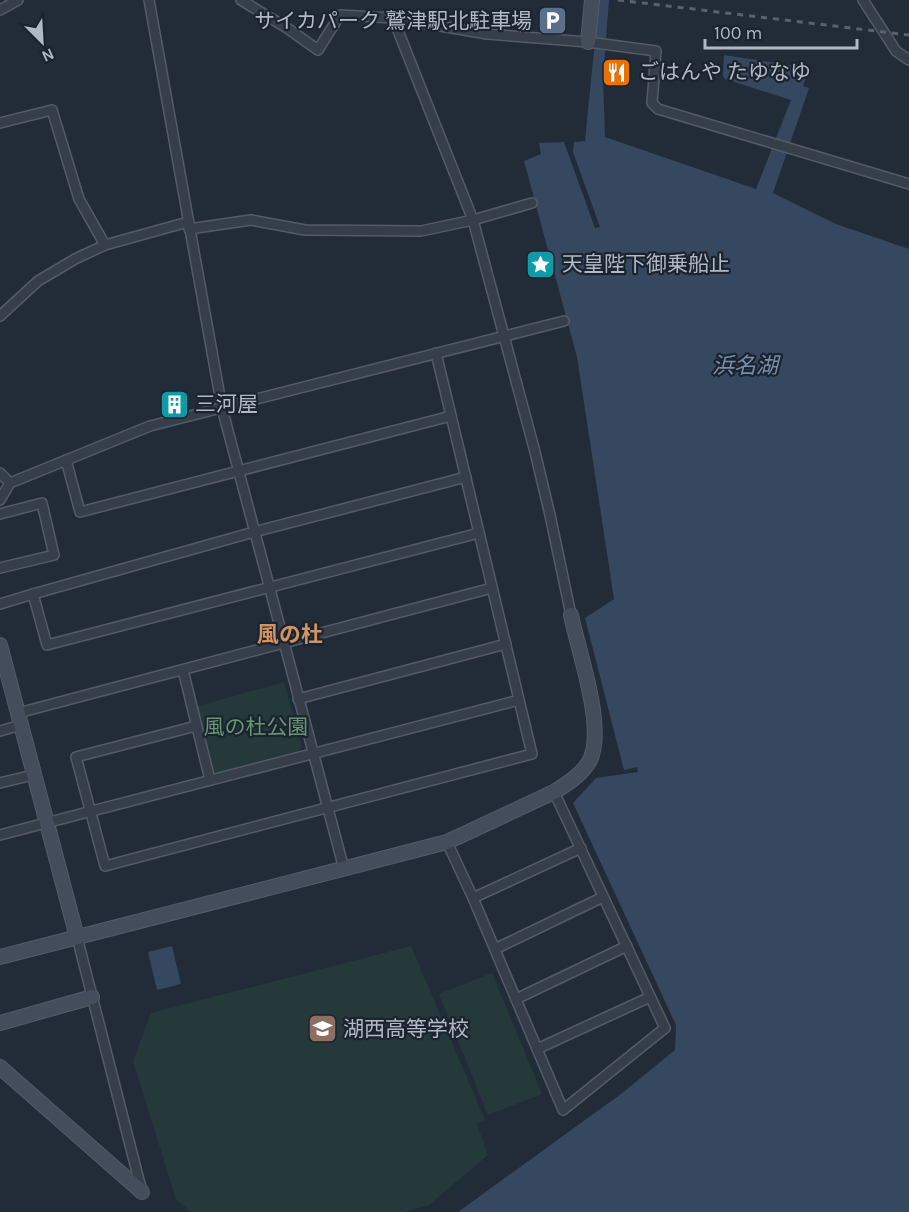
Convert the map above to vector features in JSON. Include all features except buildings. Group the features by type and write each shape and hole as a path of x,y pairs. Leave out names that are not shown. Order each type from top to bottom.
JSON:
{"street":[{"path":"0,10 18,0"},
{"path":"149,0 222,408 344,869"},
{"path":"241,0 318,50 340,15 393,18 487,34 588,42 656,51 652,103 657,109 909,184"},
{"path":"588,42 592,0"},
{"path":"863,0 896,51 909,60"},
{"path":"0,957 447,842 569,783 588,762 594,750 596,732 592,709 550,515 473,220 393,18"},
{"path":"0,123 52,111 79,199 105,245"},
{"path":"0,316 38,281 75,259 105,245 188,226 251,220 305,230 421,231 473,220 532,203"},
{"path":"0,500 10,483 150,426 564,321"},
{"path":"196,726 76,757 105,866 532,754 436,353"},
{"path":"66,460 80,512 451,416"},
{"path":"0,473 10,483"},
{"path":"0,604 255,532 466,477"},
{"path":"0,513 42,503 54,555 0,568"},
{"path":"33,594 47,645 479,533"},
{"path":"0,731 20,719 183,670 492,588"},
{"path":"298,699 506,644"},
{"path":"0,645 142,1191"},
{"path":"183,670 210,780"},
{"path":"0,835 519,700"},
{"path":"0,783 33,775"},
{"path":"447,842 563,1110 664,1028 554,792"},
{"path":"473,898 581,848"},
{"path":"495,949 603,897"},
{"path":"516,999 627,946"},
{"path":"537,1049 650,997"},
{"path":"0,1023 92,998"},
{"path":"0,1066 142,1191"}],"green space":[{"name":"風の杜公園","path":"284,682 302,747 298,753 220,774 212,770 195,707"},
{"path":"411,946 485,1120 477,1124 488,1155 429,1205 404,1212 191,1212 176,1199 133,1061 151,1013"},
{"path":"492,973 542,1094 488,1115 439,994"}],"water":[{"name":"浜名湖","path":"599,0 609,0 603,78 605,137 756,189 791,100 725,79 723,76 724,55 809,68 803,86 809,88 773,193 836,224 909,249 909,1212 458,1212 621,1094 675,1050 676,1025 573,803 596,778 638,772 637,767 624,770 585,618 614,599 577,357 524,161 541,154 539,143 564,142 595,228 600,227 573,152 574,142 585,141"},
{"path":"172,946 181,984 157,990 148,952"}],"railway":[{"path":"618,0 909,35"}],"place":[{"name":"サイカパーク 鷲津駅北駐車場","path":"553,21"},
{"name":"ごはんや たゆなゆ","path":"617,72"},
{"name":"天皇陛下御乗船止","path":"541,264"},
{"name":"三河屋","path":"174,404"},
{"name":"湖西高等学校","path":"322,1029"}],"district":[{"name":"風の杜","path":"290,634"}]}
